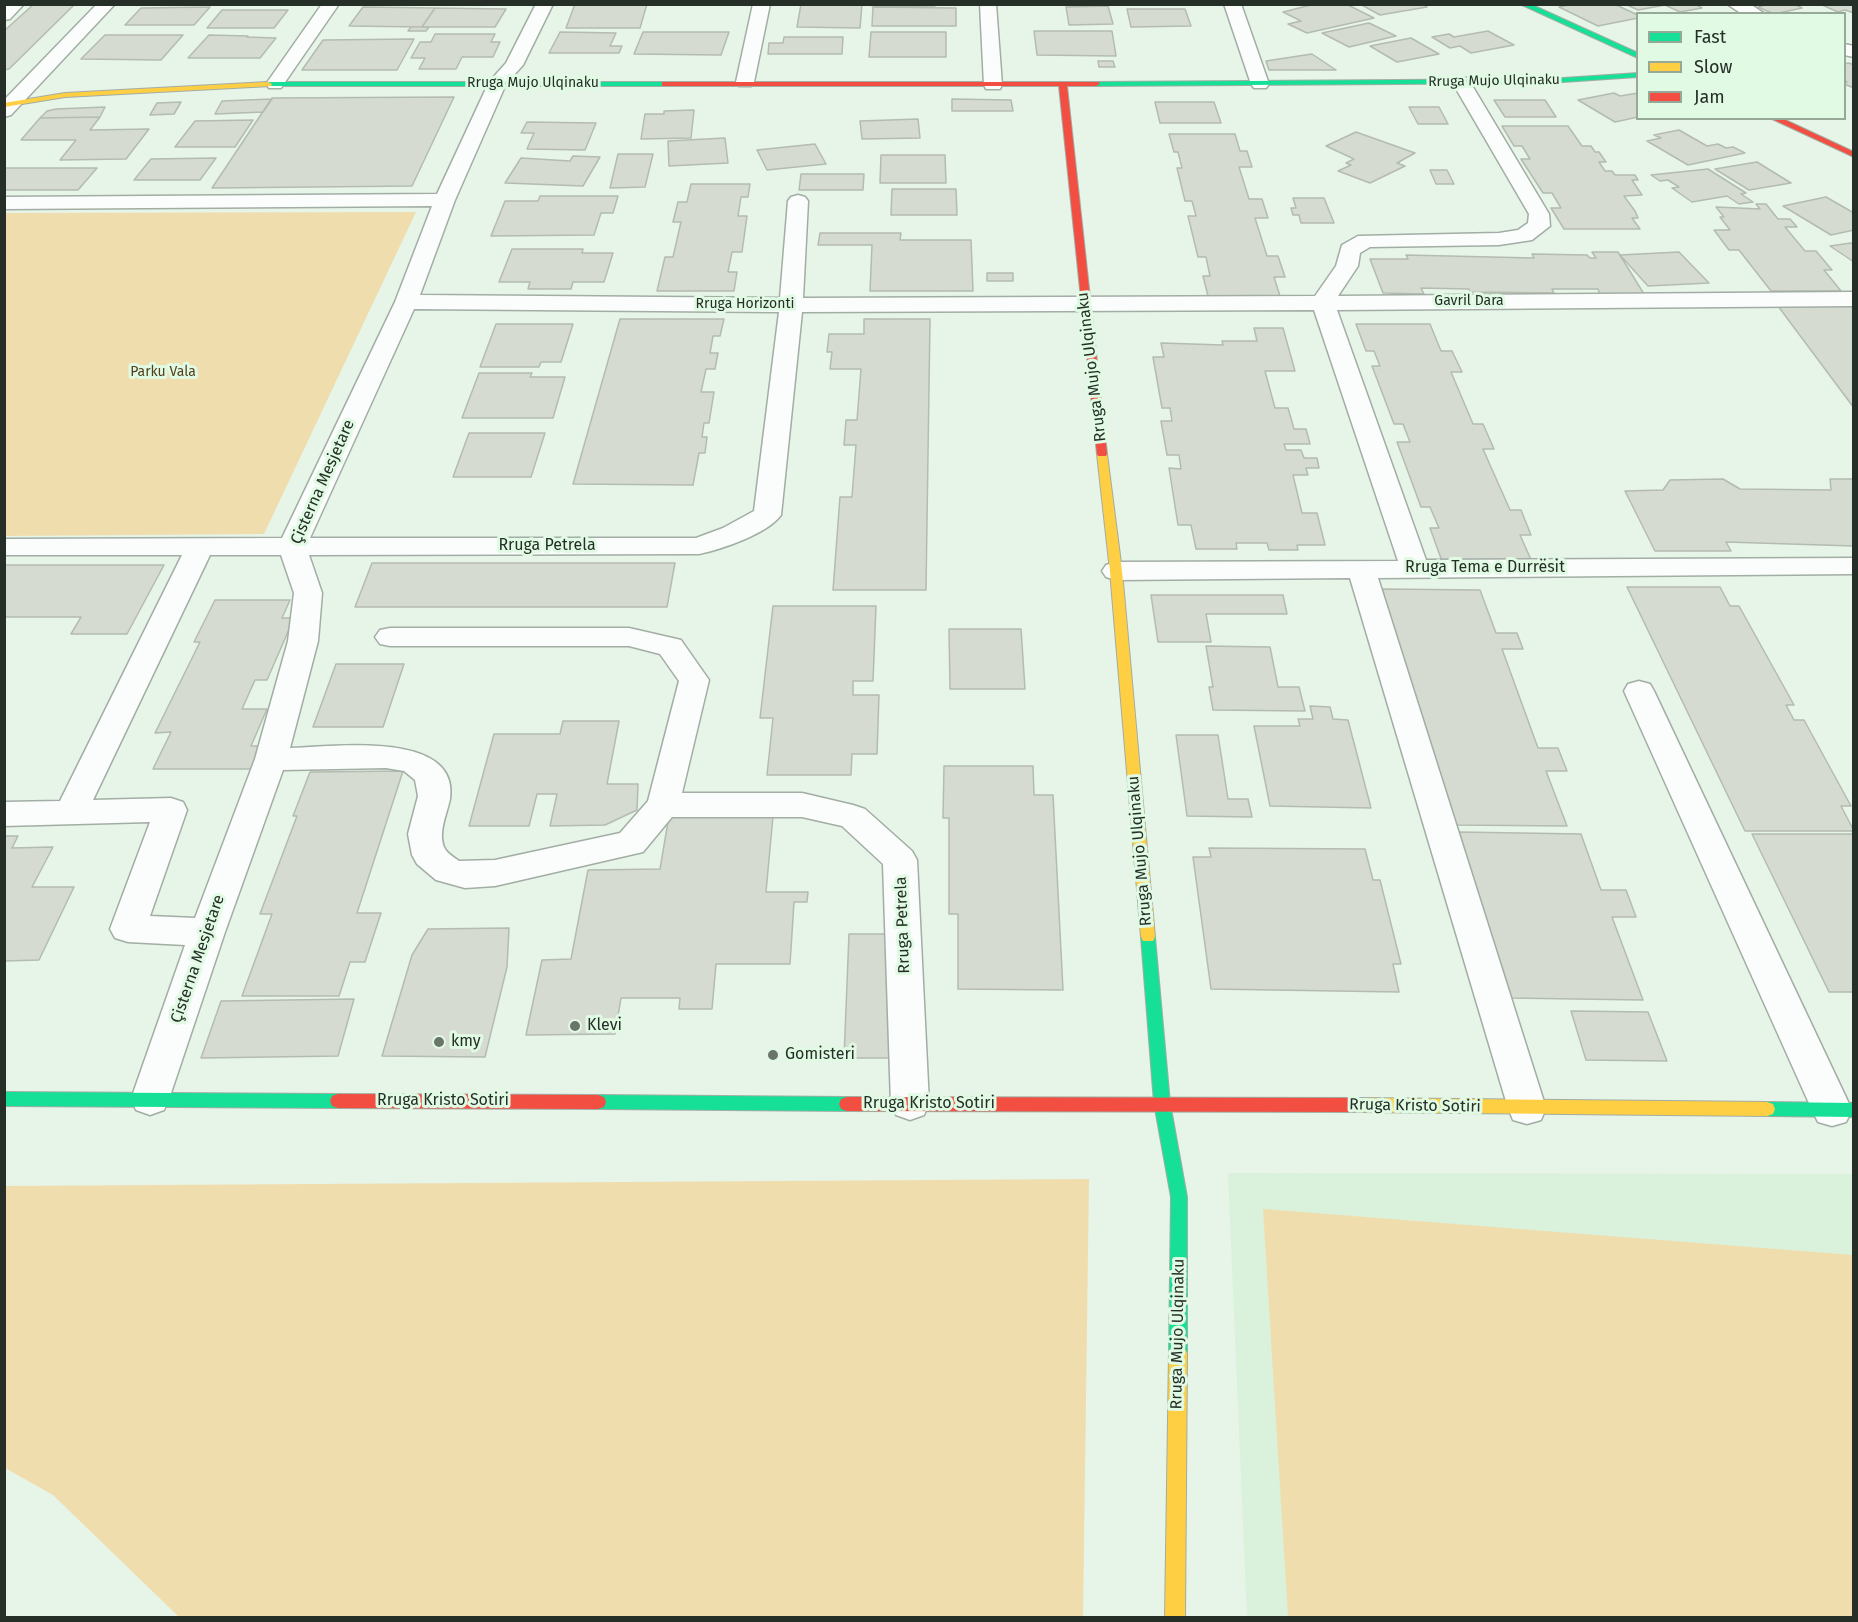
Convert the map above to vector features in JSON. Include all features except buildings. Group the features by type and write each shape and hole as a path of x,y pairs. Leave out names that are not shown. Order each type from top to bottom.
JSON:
{"street":[{"path":"4,15 16,4"},
{"path":"6,106 107,4"},
{"path":"275,84 331,4"},
{"name":"Çisterna Mesjetare","path":"150,1100 207,932 271,759 303,641 308,593 292,547 406,302 445,200 498,82 514,65 545,4"},
{"path":"745,82 762,4"},
{"path":"988,4 993,86"},
{"path":"1232,4 1260,84"},
{"path":"1523,4 1636,55"},
{"path":"1735,4 1753,12"},
{"name":"Rruga Mujo Ulqinaku","path":"6,106 65,95 275,84 745,82 1063,86 1548,81 1636,75"},
{"path":"1415,568 1323,302 1347,266 1350,250 1366,241 1498,239 1524,235 1539,226 1539,214 1461,82"},
{"name":"Rruga Mujo Ulqinaku","path":"1063,86 1085,305 1116,571 1162,1103 1179,1197 1175,1617"},
{"path":"1778,120 1854,155"},
{"path":"4,202 445,200"},
{"name":"Rruga Petrela","path":"4,547 699,546 733,534 766,514 790,304 798,201"},
{"name":"Gavril Dara","path":"1085,305 1854,299"},
{"name":"Rruga Horizonti","path":"406,302 1085,305"},
{"path":"71,812 200,547"},
{"name":"Rruga Tema e Durrësit","path":"1116,571 1854,566"},
{"path":"1361,568 1527,1108"},
{"path":"271,759 386,757 414,762 431,776 434,796 425,834 429,855 448,871 465,875 495,873 631,843 663,805 694,680 670,647 629,637 390,637"},
{"path":"1639,691 1843,1110"},
{"name":"Rruga Petrela","path":"663,805 802,805 853,817 900,860 910,1104"},
{"path":"4,814 171,810 128,929 207,932"},
{"name":"Rruga Kristo Sotiri","path":"4,1099 910,1104 1162,1103 1843,1110"}],"shaded area":[{"path":"1228,1173 1853,1174 1853,1617 1247,1617"}],"green space":[{"name":"Parku Vala","path":"416,212 264,534 5,536 5,213"},
{"path":"1089,1179 1083,1617 179,1617 53,1495 5,1468 5,1186"},
{"path":"1263,1209 1853,1255 1853,1617 1288,1617"}],"traffic: fast":[{"path":"1523,4 1636,55"},
{"path":"1096,84 1548,81 1636,75"},
{"path":"268,84 665,84"},
{"path":"1148,937 1162,1103 1179,1197 1178,1353"},
{"path":"4,1099 338,1101"},
{"path":"598,1102 847,1104"},
{"path":"1767,1109 1854,1110"}],"traffic: slow":[{"path":"4,105 65,95 268,84"},
{"path":"1102,454 1116,571 1148,937"},
{"path":"1360,1105 1767,1109"},
{"path":"1175,1618 1178,1353"}],"traffic: jam":[{"path":"665,84 1096,84"},
{"path":"1063,85 1102,454"},
{"path":"1778,120 1854,155"},
{"path":"338,1101 598,1102"},
{"path":"847,1104 1360,1105"}],"place":[{"name":"Klevi","path":"575,1026"},
{"name":"kmy","path":"439,1042"},
{"name":"Gomisteri","path":"773,1055"}]}
